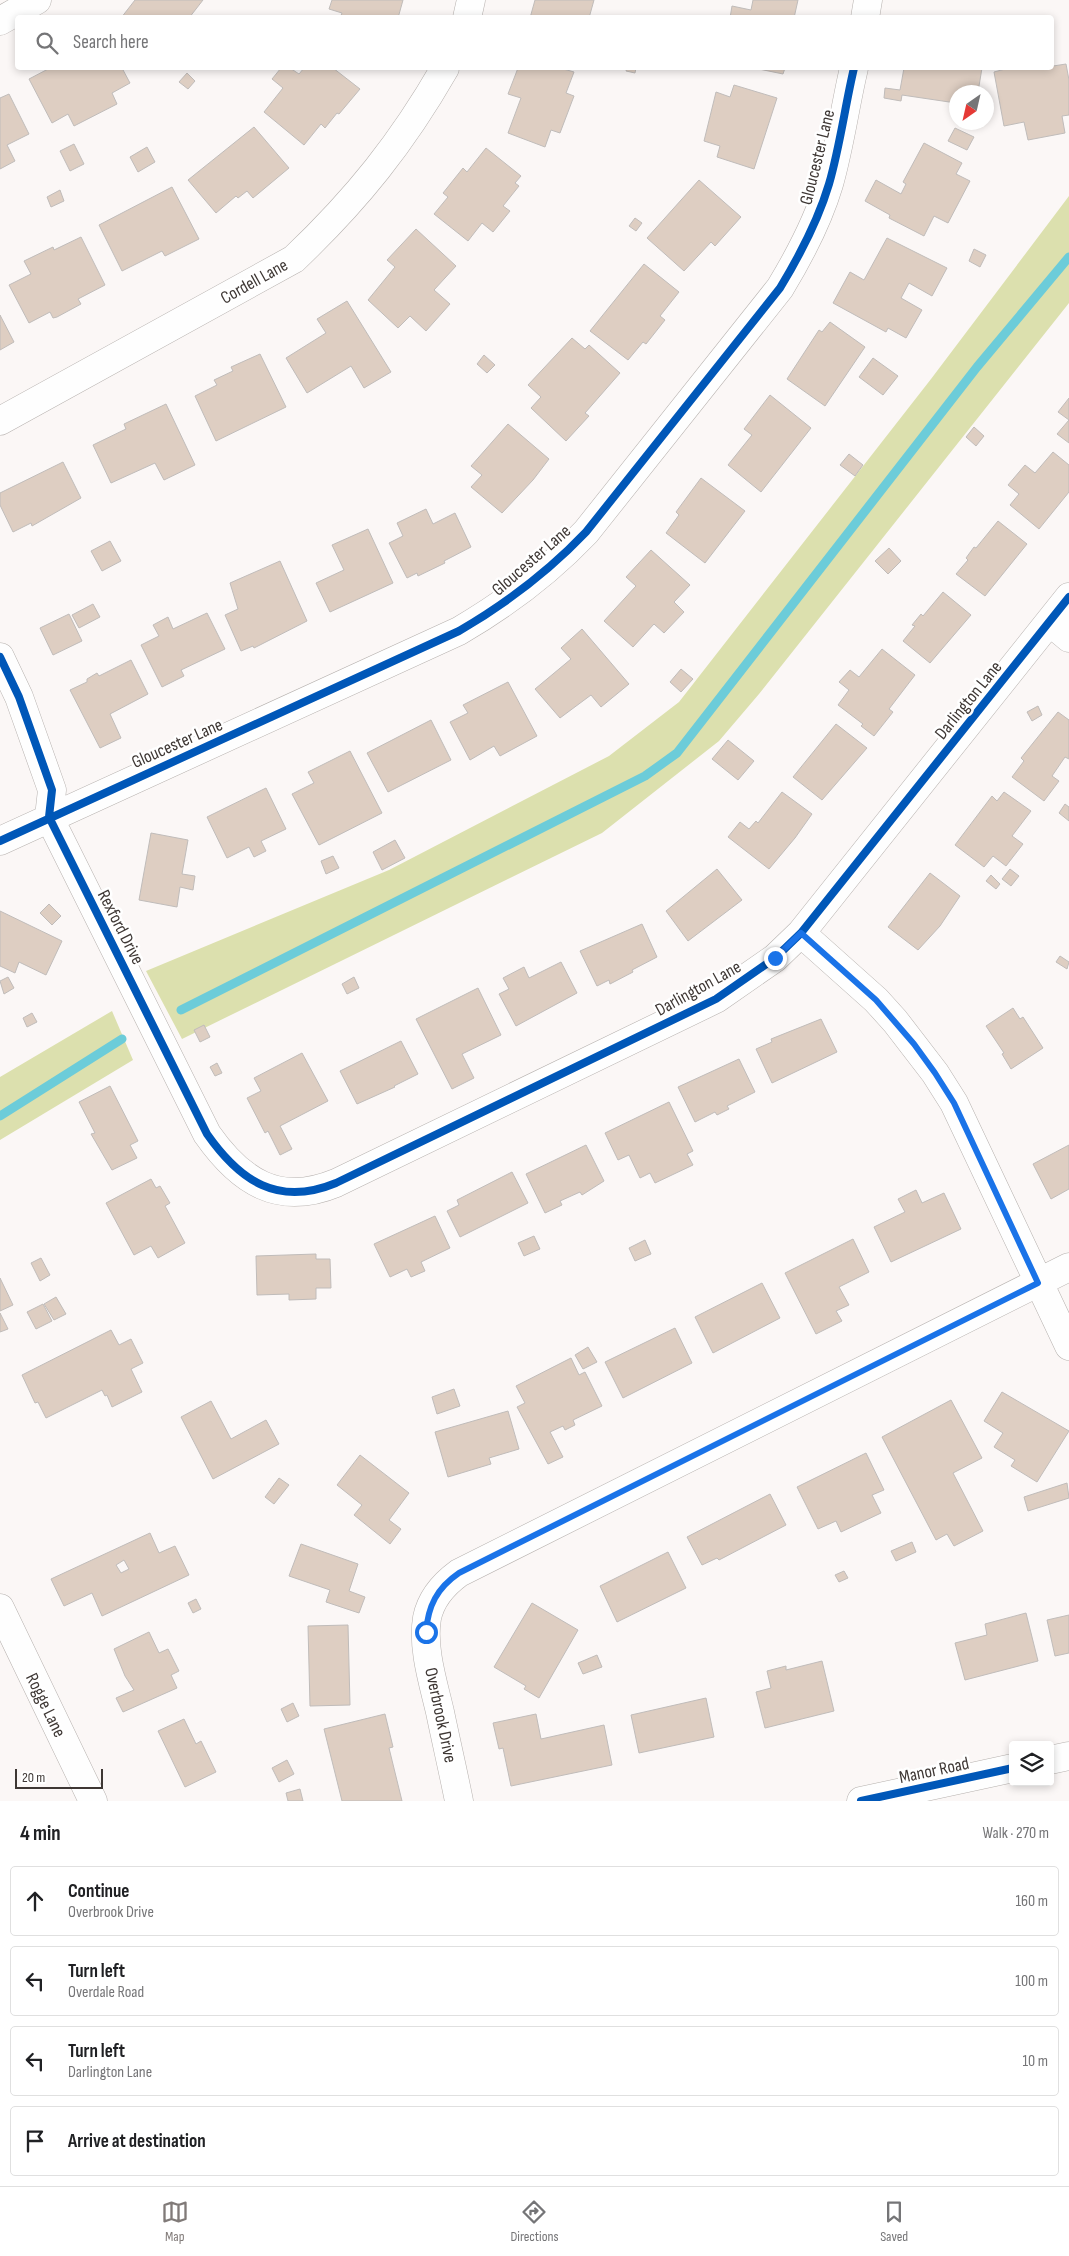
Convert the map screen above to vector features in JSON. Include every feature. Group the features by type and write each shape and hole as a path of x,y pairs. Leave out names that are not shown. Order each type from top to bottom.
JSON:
{"street":[{"path":"0,20 37,0"},
{"path":"468,15 471,0"},
{"path":"866,15 868,0"},
{"name":"Cordell Lane","path":"0,421 294,259 368,183 400,142 444,70"},
{"name":"Gloucester Lane","path":"0,842 49,817 459,631 493,611 556,563 586,532 709,380 761,314 789,274 815,222 829,183 854,70"},
{"name":"Darlington Lane","path":"262,1186 280,1192 299,1194 318,1191 336,1183 716,999 775,958 801,933 1059,630 1069,598"},
{"path":"0,657 19,697 52,790 49,817"},
{"name":"Rexford Drive","path":"49,817 208,1134 230,1163 262,1186"},
{"path":"801,933 876,1000 914,1044 935,1073 954,1103 1069,1346"},
{"name":"Overbrook Drive","path":"459,1801 433,1681 426,1632 427,1616 432,1601 449,1580 459,1573 1069,1267"},
{"name":"Rogge Lane","path":"0,1608 93,1801"},
{"path":"1054,1759 1069,1756"},
{"name":"Manor Road","path":"861,1801 1009,1769"}],"green space":[{"path":"1069,196 1069,303 759,694 719,741 602,833 182,1039 146,971 389,870 609,756 679,702 931,379"},
{"path":"112,1011 133,1060 0,1140 0,1077"}],"building":[{"path":"135,0 203,0 191,15 123,15"},
{"path":"332,0 403,0 399,15 341,15 342,13 329,9"},
{"path":"535,0 594,0 590,15 531,15"},
{"path":"753,0 798,0 795,15 730,15 732,6 751,10"},
{"path":"1066,64 1069,80 1069,115 1062,116 1065,133 1028,140 1024,122 1004,126 994,72 1002,70 1054,70 1054,66"},
{"path":"46,70 123,70 130,83 112,93 117,104 74,126 68,114 52,123 29,79"},
{"path":"279,70 293,70 299,74 302,70 336,70 360,89 325,128 321,124 304,145 264,112 283,88 272,79"},
{"path":"517,70 567,70 574,72 566,93 574,96 560,133 551,130 545,147 508,133 521,98 508,94"},
{"path":"626,70 636,70 635,73"},
{"path":"764,70 784,70 783,74"},
{"path":"904,70 982,70 979,85 949,85 949,102 902,95 901,101 884,98 885,88 900,90"},
{"path":"187,73 195,81 188,89 179,82"},
{"path":"734,85 777,98 754,169 717,157 720,146 704,141 716,92 730,97"},
{"path":"9,94 29,134 7,145 15,161 0,169 0,98"},
{"path":"254,127 289,168 253,198 247,191 238,198 236,196 216,213 188,180"},
{"path":"954,130 959,130 974,137 967,150 948,141"},
{"path":"924,143 962,163 956,174 970,181 948,223 934,216 924,236 889,218 890,215 865,201 876,180 901,194 906,184 903,182"},
{"path":"74,144 84,164 70,171 60,151"},
{"path":"147,147 155,162 138,172 130,157"},
{"path":"486,148 521,176 515,183 519,186 503,206 510,211 493,232 482,223 468,241 434,214 448,197 443,193 463,168 467,172"},
{"path":"699,180 741,217 715,246 711,242 684,271 647,238"},
{"path":"172,187 199,239 165,256 162,251 122,271 99,225"},
{"path":"60,190 64,201 51,207 47,197"},
{"path":"635,218 642,223 636,231 629,226"},
{"path":"416,229 456,266 434,290 450,304 426,331 410,316 398,328 368,300 395,267 387,260"},
{"path":"81,237 105,285 78,299 81,304 57,317 53,318 50,312 29,323 9,285 31,274 24,261 53,247 54,250"},
{"path":"887,238 947,268 932,296 909,283 901,298 922,310 906,338 888,328 886,332 833,303 850,272 864,280"},
{"path":"974,249 986,255 980,267 969,261"},
{"path":"644,264 679,292 660,316 665,320 646,344 643,342 628,360 590,331"},
{"path":"347,301 391,372 364,388 351,366 307,393 286,358 326,333 317,319"},
{"path":"0,315 14,342 0,350"},
{"path":"830,322 865,347 825,406 787,379 819,330 822,332"},
{"path":"572,338 585,349 589,345 620,373 585,413 589,416 566,441 531,408 541,397 528,385"},
{"path":"260,354 286,407 216,441 195,396 217,385 214,380 233,371 231,367"},
{"path":"484,355 495,365 487,373 477,364"},
{"path":"873,358 898,376 883,395 859,377"},
{"path":"770,395 811,428 761,492 728,465 752,435 744,429"},
{"path":"1069,398 1069,420 1058,412"},
{"path":"166,404 195,465 164,480 155,463 111,483 93,445 126,429 124,424"},
{"path":"1069,420 1069,443 1057,434"},
{"path":"508,424 549,459 533,480 502,513 471,487 482,475 471,466"},
{"path":"974,427 984,436 976,446 966,437"},
{"path":"1053,452 1069,465 1069,492 1039,529 1010,505 1019,494 1008,485 1025,465 1035,473"},
{"path":"849,454 863,465 855,476 840,465"},
{"path":"63,462 81,498 32,526 31,523 13,532 0,505 0,493"},
{"path":"701,478 745,511 705,563 666,533 679,515 676,512"},
{"path":"426,509 433,524 455,513 471,547 444,561 445,563 418,576 417,573 407,578 389,543 403,536 397,523"},
{"path":"998,521 1027,544 985,596 956,574 968,560 966,558 974,547 976,548"},
{"path":"368,529 393,583 330,612 316,583 344,570 332,545"},
{"path":"110,541 121,561 102,571 91,551"},
{"path":"889,548 901,561 888,574 875,561"},
{"path":"651,550 690,585 674,602 684,612 664,633 654,624 633,647 604,621 636,586 626,577"},
{"path":"280,561 307,621 254,648 253,646 241,651 225,615 238,609 230,583"},
{"path":"943,592 971,615 930,663 903,641 915,626 912,625 921,614 923,616"},
{"path":"93,604 100,617 79,628 72,615"},
{"path":"207,613 225,649 181,670 184,676 162,687 141,645 159,636 153,625 168,617 173,629"},
{"path":"69,614 82,641 53,655 40,628"},
{"path":"582,629 629,684 601,707 591,695 560,718 535,689 571,659 561,648"},
{"path":"882,649 915,675 889,709 893,712 874,736 861,726 863,724 838,705 849,690 839,682 850,670 859,677"},
{"path":"131,660 148,694 110,714 121,738 100,748 70,690 87,682 87,679 97,673 99,676"},
{"path":"681,669 693,679 681,692 670,682"},
{"path":"508,682 537,736 500,756 494,746 470,760 450,722 468,713 463,705"},
{"path":"1038,706 1042,715 1032,721 1027,712"},
{"path":"1058,712 1069,720 1069,759 1065,757 1052,776 1059,781 1044,801 1012,777 1024,761 1021,758"},
{"path":"431,720 451,760 388,792 367,753"},
{"path":"836,724 867,748 822,800 793,777"},
{"path":"728,740 754,761 738,780 712,759"},
{"path":"350,751 382,813 319,845 292,794 314,783 308,772"},
{"path":"266,788 286,829 261,841 266,851 254,857 249,847 227,858 207,817"},
{"path":"782,792 812,814 769,869 728,837 740,822 749,829 756,821 758,823"},
{"path":"1004,792 1031,811 1012,836 1023,844 1006,866 993,856 984,867 955,845 992,796 997,801"},
{"path":"1065,804 1069,807 1069,821 1059,813"},
{"path":"151,833 188,840 182,874 195,876 193,890 180,887 177,907 139,900"},
{"path":"395,840 405,858 382,870 373,852"},
{"path":"333,856 339,868 326,874 321,861"},
{"path":"717,869 742,900 688,941 666,911"},
{"path":"1010,869 1019,876 1011,886 1002,879"},
{"path":"930,873 960,896 940,926 918,950 888,927"},
{"path":"991,875 1000,884 996,889 986,881"},
{"path":"49,904 61,916 52,925 40,913"},
{"path":"0,911 62,941 46,975 19,962 15,973 0,966"},
{"path":"642,924 657,957 610,984 609,980 597,986 580,951"},
{"path":"1060,956 1069,962 1067,969 1056,962"},
{"path":"561,962 577,993 516,1026 499,994 509,989 503,978 524,967 529,978"},
{"path":"8,977 14,988 4,994 0,981"},
{"path":"354,977 359,988 347,994 342,984"},
{"path":"478,988 501,1035 462,1054 474,1078 452,1089 416,1019"},
{"path":"1013,1008 1020,1019 1023,1017 1043,1048 1011,1069 1002,1054 1004,1053 986,1026"},
{"path":"32,1013 37,1022 27,1027 23,1018"},
{"path":"821,1019 837,1052 772,1083 756,1049 772,1042 771,1039"},
{"path":"204,1025 210,1037 200,1042 194,1030"},
{"path":"401,1041 418,1074 395,1087 357,1104 340,1071"},
{"path":"302,1053 328,1101 280,1126 292,1149 280,1155 268,1131 265,1133 247,1098 261,1091 254,1078"},
{"path":"739,1059 755,1092 727,1106 729,1109 717,1115 715,1112 695,1122 678,1087"},
{"path":"217,1063 222,1073 215,1076 210,1067"},
{"path":"110,1086 138,1141 130,1145 137,1158 112,1170 91,1134 95,1133 79,1102"},
{"path":"669,1102 693,1151 687,1154 693,1165 655,1183 650,1173 640,1178 629,1155 618,1160 605,1133"},
{"path":"586,1145 604,1181 582,1195 580,1192 560,1201 562,1205 545,1213 526,1174"},
{"path":"1069,1145 1069,1189 1051,1199 1033,1164"},
{"path":"512,1172 528,1203 460,1237 447,1211 459,1205 457,1200"},
{"path":"151,1179 156,1188 160,1186 170,1203 165,1206 185,1243 158,1258 151,1246 134,1255 106,1203"},
{"path":"916,1190 922,1203 944,1193 961,1229 891,1262 874,1227 905,1212 898,1199"},
{"path":"435,1216 450,1248 421,1262 425,1271 411,1277 407,1269 390,1277 374,1244"},
{"path":"534,1236 540,1249 524,1256 518,1243"},
{"path":"853,1239 869,1272 839,1287 849,1305 836,1311 842,1321 816,1334 785,1273"},
{"path":"645,1240 651,1254 635,1261 629,1248"},
{"path":"316,1254 316,1259 330,1259 331,1288 316,1288 316,1299 289,1300 289,1294 257,1295 256,1256"},
{"path":"41,1258 50,1275 40,1281 31,1263"},
{"path":"0,1278 13,1305 0,1311"},
{"path":"762,1283 780,1318 713,1353 695,1317"},
{"path":"56,1297 66,1314 54,1320 44,1304"},
{"path":"43,1304 52,1321 36,1329 27,1312"},
{"path":"0,1313 8,1329 0,1332"},
{"path":"675,1328 692,1363 623,1398 605,1362"},
{"path":"111,1330 119,1345 131,1339 143,1363 131,1369 142,1392 112,1407 107,1395 105,1396 102,1390 46,1418 38,1402 35,1403 22,1375"},
{"path":"588,1347 597,1362 583,1369 575,1355"},
{"path":"571,1358 579,1375 585,1372 602,1406 573,1420 575,1425 565,1430 563,1426 550,1432 563,1457 548,1464 517,1407 525,1403 516,1386"},
{"path":"454,1389 460,1406 437,1414 432,1397"},
{"path":"1002,1392 1069,1431 1037,1482 1011,1466 1015,1460 994,1447 1003,1433 984,1421"},
{"path":"951,1400 982,1458 953,1473 983,1531 954,1546 947,1534 936,1540 882,1437"},
{"path":"211,1401 231,1439 266,1420 279,1444 213,1479 181,1417"},
{"path":"508,1411 519,1449 489,1458 491,1464 448,1477 435,1432"},
{"path":"866,1453 884,1490 872,1495 881,1513 841,1532 836,1521 818,1529 797,1487"},
{"path":"360,1455 409,1493 389,1520 401,1529 390,1544 354,1515 362,1505 337,1485"},
{"path":"279,1478 289,1485 274,1504 265,1497"},
{"path":"1067,1483 1069,1498 1028,1511 1024,1497"},
{"path":"770,1494 786,1525 719,1560 717,1558 702,1565 687,1537"},
{"path":"150,1533 159,1553 175,1546 189,1575 102,1616 92,1593 64,1606 51,1579","holes":["124,1560 129,1569 121,1573 116,1565"]},
{"path":"912,1542 916,1552 896,1561 891,1551"},
{"path":"301,1544 358,1564 349,1591 365,1597 359,1613 326,1602 330,1590 289,1576"},
{"path":"668,1552 686,1588 617,1622 600,1586"},
{"path":"844,1571 848,1578 839,1582 835,1575"},
{"path":"196,1599 201,1609 193,1613 188,1603"},
{"path":"532,1603 578,1630 539,1698 524,1689 526,1686 494,1667"},
{"path":"1026,1613 1038,1661 965,1680 955,1643 987,1635 985,1624"},
{"path":"1069,1615 1069,1653 1055,1656 1047,1620"},
{"path":"348,1625 350,1705 310,1706 308,1626"},
{"path":"149,1632 159,1653 168,1649 179,1671 171,1675 177,1688 123,1712 116,1698 134,1690 125,1676 114,1649"},
{"path":"597,1655 602,1667 583,1674 578,1663"},
{"path":"822,1661 834,1711 765,1728 756,1692 771,1688 767,1671 786,1666 786,1670"},
{"path":"706,1698 714,1737 639,1753 631,1715"},
{"path":"293,1703 299,1716 287,1722 281,1709"},
{"path":"385,1714 393,1747 389,1748 402,1801 342,1801 324,1729"},
{"path":"536,1714 541,1739 604,1725 612,1765 511,1786 503,1748 499,1749 493,1723"},
{"path":"184,1719 196,1744 201,1741 216,1772 185,1787 158,1731"},
{"path":"287,1760 294,1774 279,1782 272,1768"},
{"path":"300,1789 303,1801 288,1801 286,1793"}],"waterway":[{"path":"181,1010 645,776 677,753 977,367 1069,257"},
{"path":"0,1116 122,1039"}],"cycle path":[{"path":"0,841 459,631 510,598 542,574 572,547 586,532 780,288 795,263 825,198 854,70"},
{"path":"0,657 19,697 52,790 49,817 207,1134 233,1165 247,1176 262,1185 278,1190 296,1192 315,1190 336,1183 716,999 775,958 801,933 1069,597"},
{"path":"861,1801 1009,1769"}],"route":[{"path":"426,1632 427,1616 432,1601 449,1580 459,1573 1038,1283 954,1103 914,1044 876,1000 801,933 775,958"}]}
